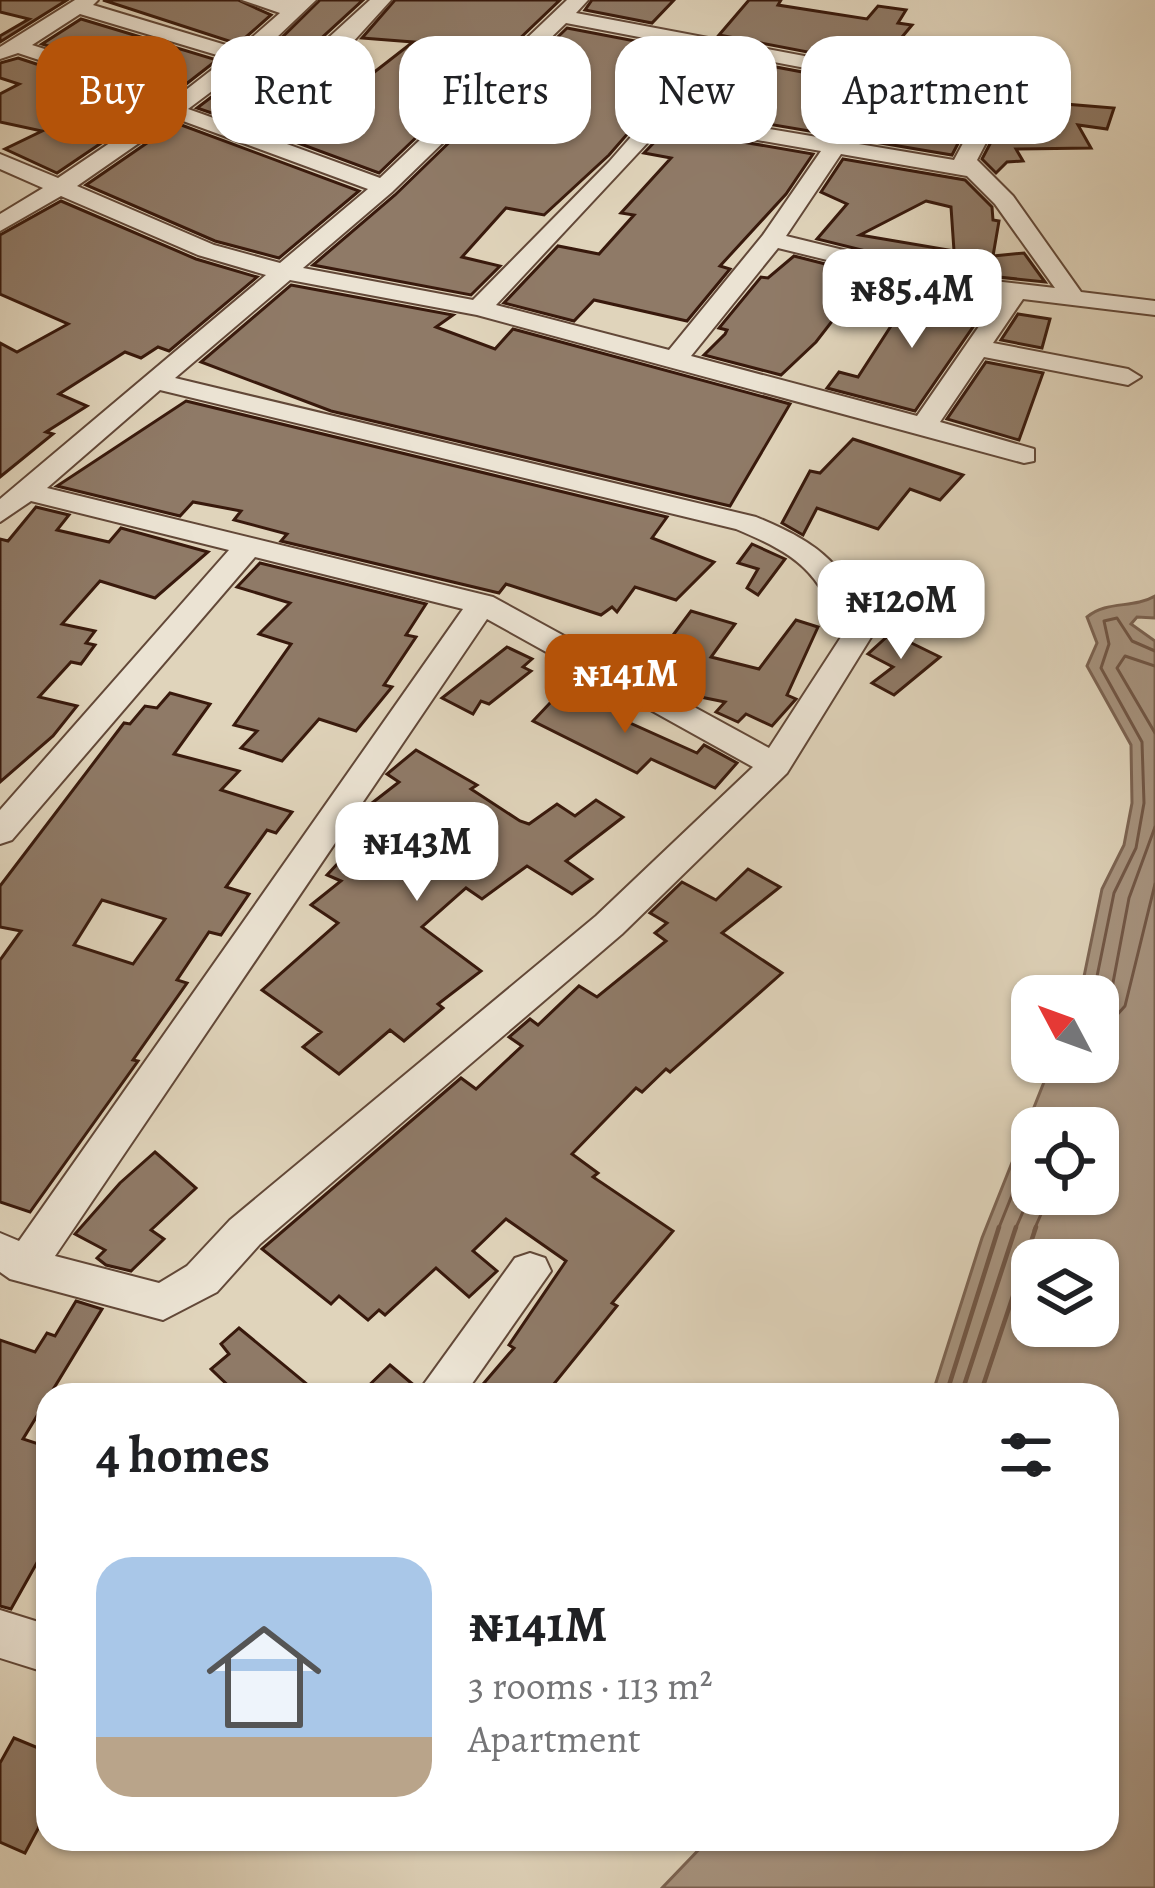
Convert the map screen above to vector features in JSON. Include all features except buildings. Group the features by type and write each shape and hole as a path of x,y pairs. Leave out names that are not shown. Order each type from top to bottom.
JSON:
{"street":[{"path":"252,0 300,5"},
{"path":"348,36 381,0"},
{"path":"7,49 83,3 211,46"},
{"path":"267,36 300,5"},
{"path":"0,513 384,188 569,8 685,36"},
{"path":"7,49 36,59"},
{"path":"777,56 993,97 995,104 964,160 1005,201 1018,227 1052,260 1072,297"},
{"path":"777,136 968,169"},
{"path":"0,224 121,144"},
{"path":"266,144 384,188"},
{"path":"479,308 634,144"},
{"path":"677,356 772,240 836,145"},
{"path":"0,161 206,250 286,272 479,308 677,356 1024,455"},
{"path":"772,240 922,278 1155,308"},
{"path":"924,426 1015,293"},
{"path":"978,349 1128,377"},
{"path":"155,381 746,524 807,548 841,587 858,634 775,765 609,925 245,1232 202,1279 163,1302 13,1259 482,604"},
{"path":"22,490 482,604 775,765"},
{"path":"0,832 249,545"},
{"path":"448,1383 530,1270"},
{"path":"0,1634 36,1645"}],"water":[{"path":"1155,596 1155,618 1137,617 1131,624 1155,641 1155,1888 662,1888 697,1851 1119,1851 1119,1383 936,1383 982,1238 1011,1165 1011,1215 1119,1215 1119,1107 1034,1107 1044,1083 1119,1083 1119,975 1084,975 1102,889 1124,845 1132,803 1131,745 1087,666 1097,643 1087,617"}]}
